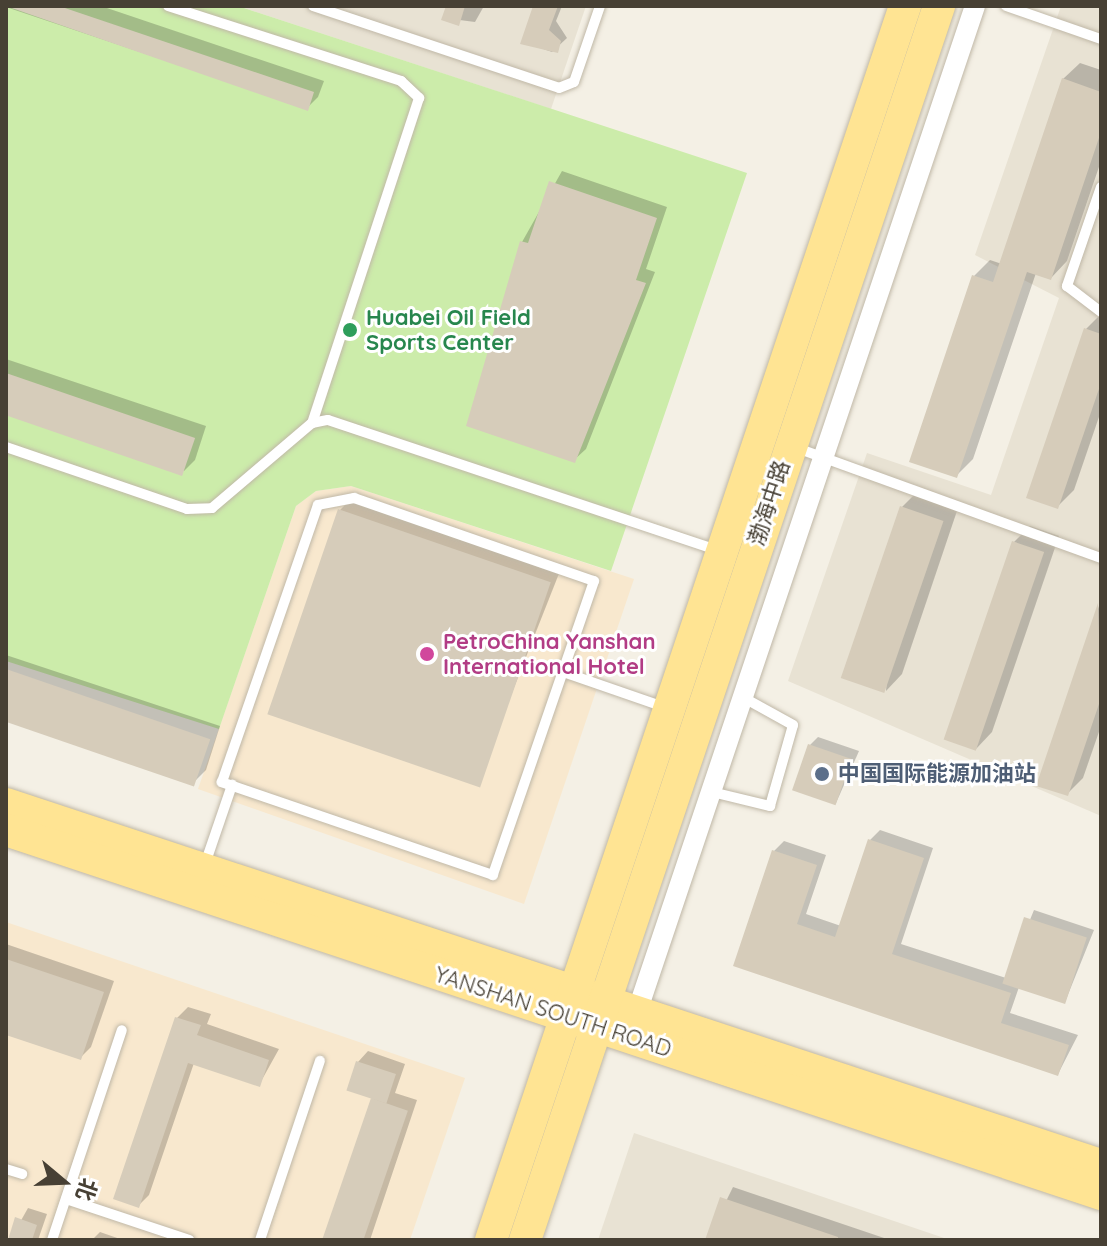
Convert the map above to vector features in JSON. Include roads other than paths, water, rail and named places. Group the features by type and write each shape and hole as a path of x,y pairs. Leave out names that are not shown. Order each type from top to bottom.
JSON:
{"main road":[{"name":"渤海中路","path":"584,1009 789,446 939,6"},
{"name":"渤海中路","path":"584,1009 667,708 898,8"},
{"name":"YANSHAN SOUTH ROAD","path":"6,804 203,869 1101,1194"},
{"name":"YANSHAN SOUTH ROAD","path":"6,830 584,1009 637,1012 1101,1165"},
{"path":"491,1240 584,1009"},
{"path":"525,1240 584,1009"}],"street":[{"path":"637,1012 826,458 975,6"}],"lane":[{"path":"168,6 401,81 419,98 312,423"},
{"path":"313,6 559,88 574,82 600,6"},
{"path":"1006,6 1101,39"},
{"path":"1101,187 1067,286 1101,312"},
{"path":"6,447 187,509 212,508 312,423 328,420 719,551"},
{"path":"789,446 1101,558"},
{"path":"354,498 594,581 563,672 493,875 222,782 318,505 354,498"},
{"path":"563,672 667,708"},
{"path":"712,792 770,806 793,725 744,698"},
{"path":"203,869 232,785"},
{"path":"52,1240 122,1030"},
{"path":"260,1240 320,1061"},
{"path":"6,1169 22,1174"},
{"path":"66,1199 189,1240"}],"place":[{"name":"Huabei Oil Field Sports Center","path":"350,330"},
{"name":"PetroChina Yanshan International Hotel","path":"427,654"},
{"name":"中国国际能源加油站","path":"822,774"}]}
